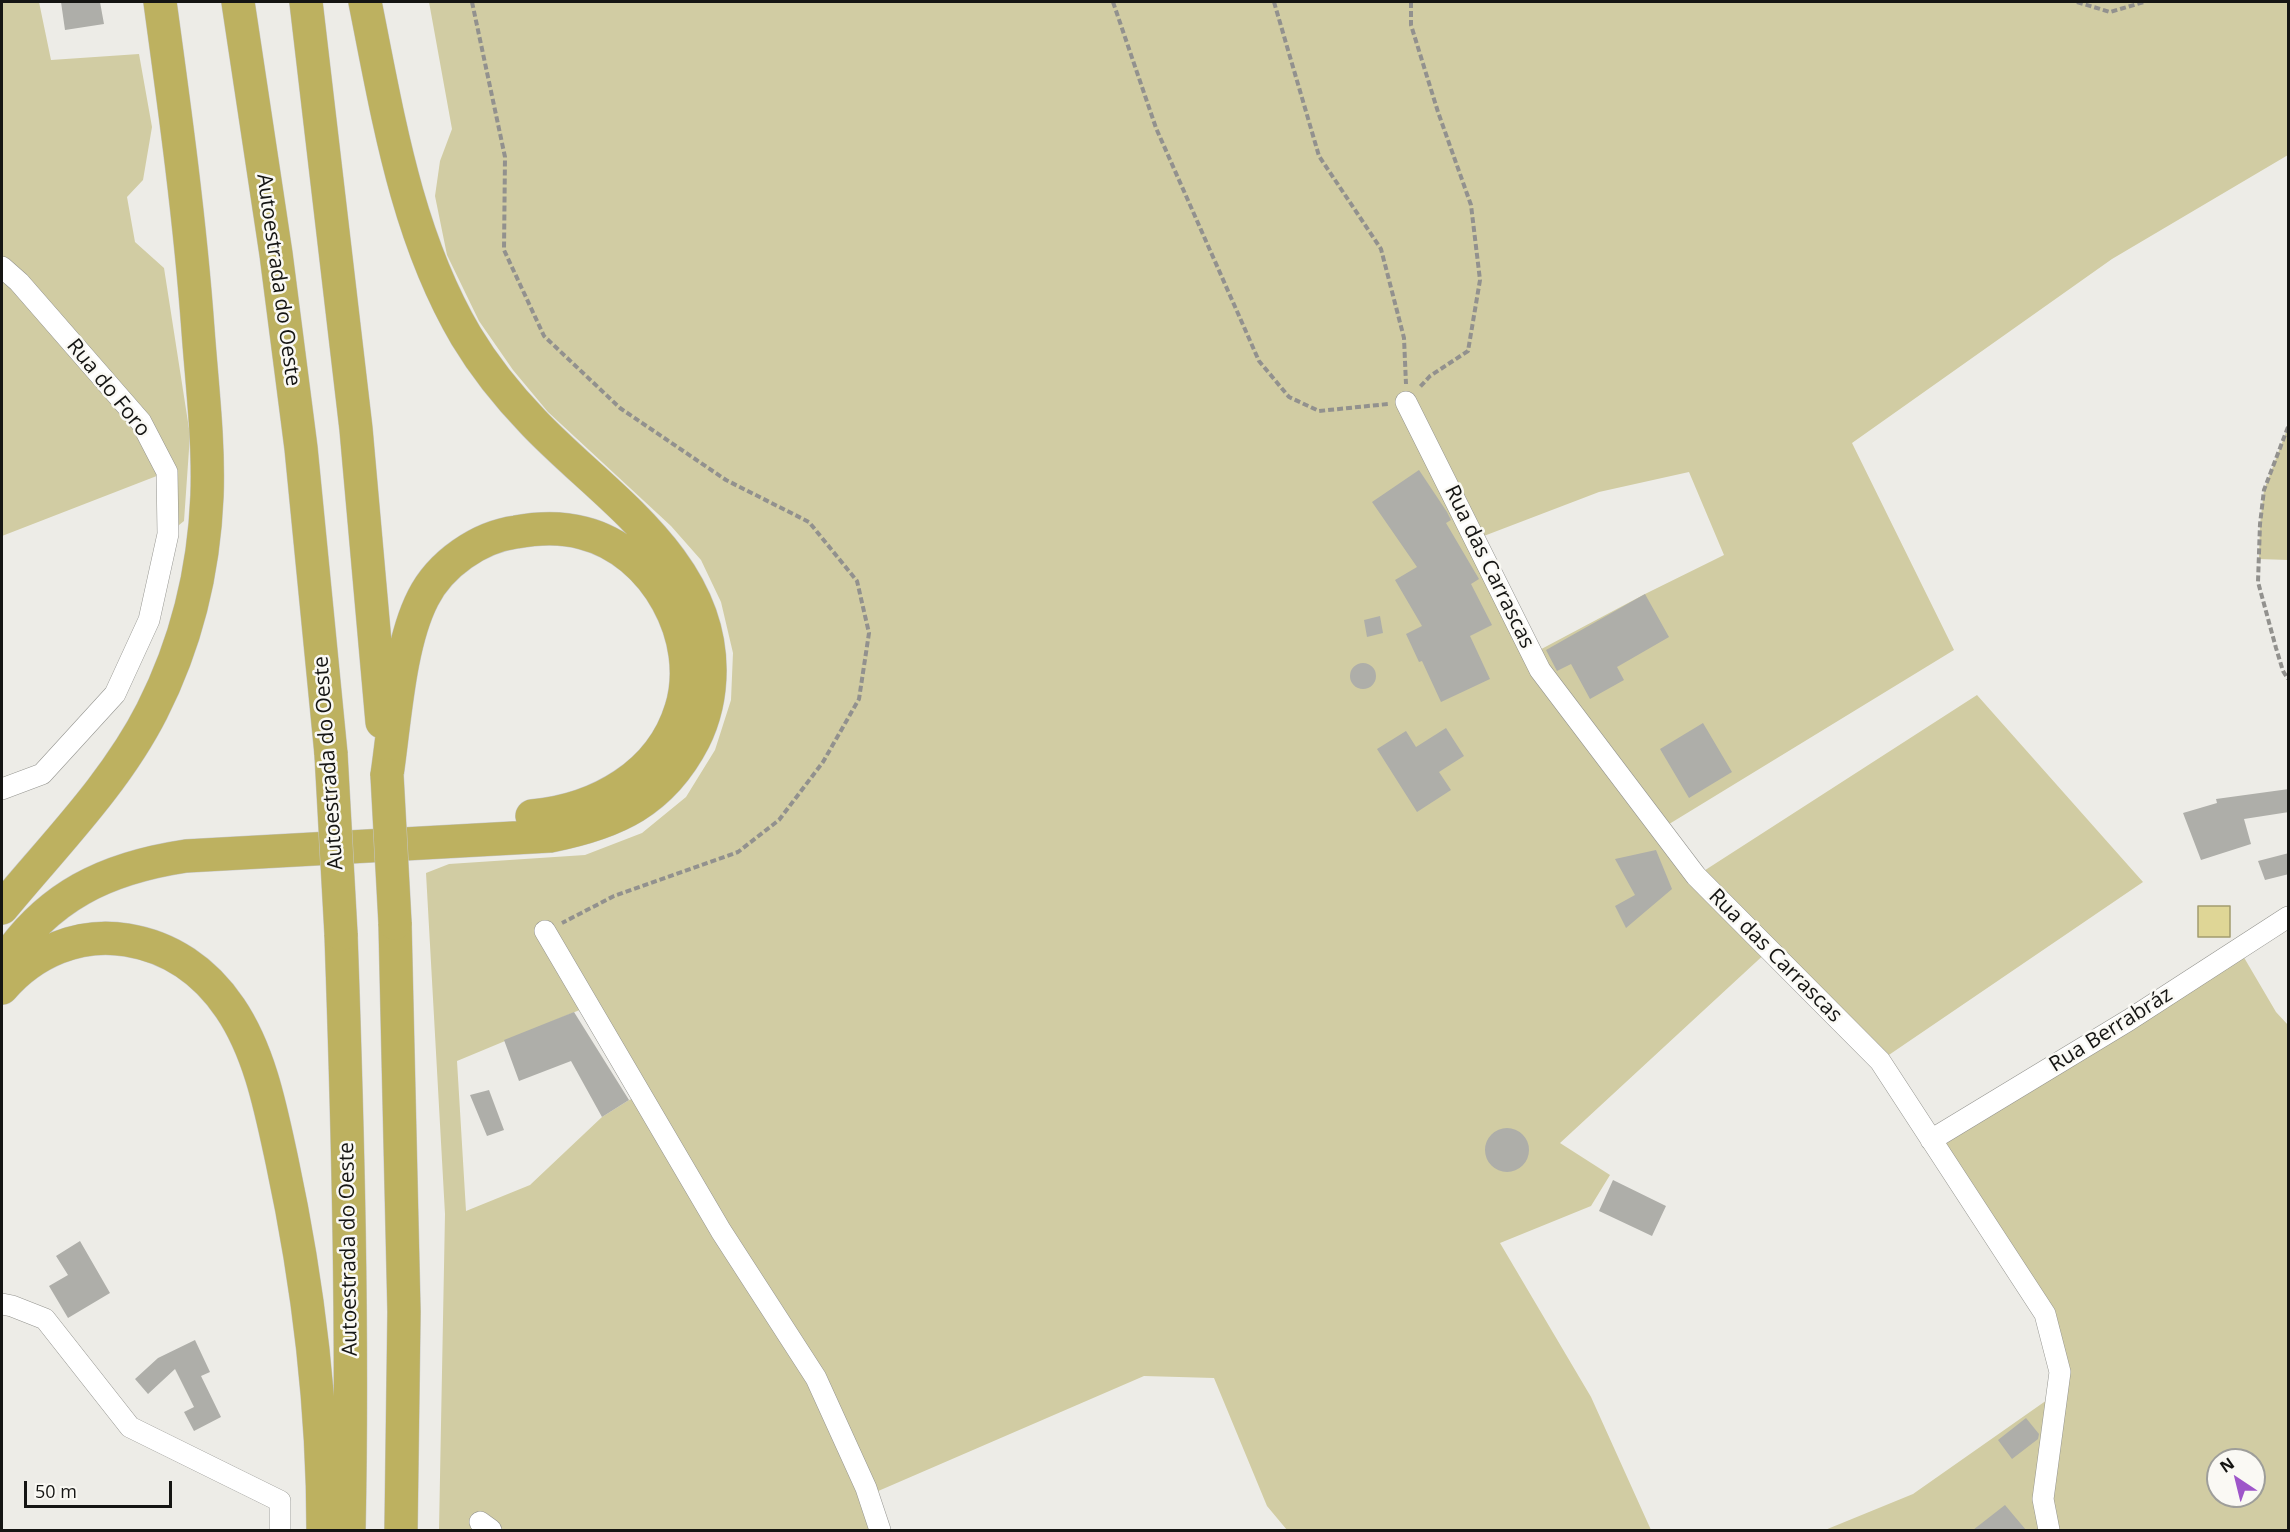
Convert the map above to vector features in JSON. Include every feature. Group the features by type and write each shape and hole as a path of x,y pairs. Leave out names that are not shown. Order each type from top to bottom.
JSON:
{"highway":[{"path":"2,908 84,810 136,740 152,710 183,638 204,543 207,494 206,437 193,253 160,2"},
{"name":"Autoestrada do Oeste","path":"238,2 295,394 331,754 347,1091 351,1363 349,1530"},
{"path":"306,2 356,429 387,775 396,923 404,1312 401,1530"},
{"path":"2,965 28,930 57,903 116,872 151,861 186,856 550,836 583,830 617,818 641,803 667,781 685,756 699,730 710,685 707,635 699,608 687,583 670,558 630,515 532,421 488,368 456,317 434,273 396,153 365,2"},
{"path":"2,930 43,889 68,872 98,857 164,838 517,818 553,813 597,801 622,787 653,759 671,732 681,708 686,685 685,656 679,627 664,595 648,573 629,556 585,533 560,529 533,529 507,533 482,542 459,556 439,575 424,595 411,624 387,775"},
{"path":"2,988 12,975 36,957 67,943 94,938 120,939 144,943 169,952 192,966 230,1008 256,1062 275,1128 288,1191 301,1266 318,1409 323,1474 323,1530"}],"street":[{"name":"Rua do Foro","path":"2,267 19,282 141,422 167,472 168,534 149,620 115,694 42,774 2,789"},
{"name":"Rua das Carrascas","path":"1406,402 1540,670 1696,876 1880,1061 2045,1314 2060,1372 2043,1499 2049,1530"},
{"name":"Rua Berrabráz","path":"1931,1140 2129,1020 2289,917"},
{"path":"545,932 721,1231 816,1378 866,1488 880,1530"},
{"path":"2,1304 45,1319 130,1427 280,1501 280,1530"}],"path":[{"path":"1113,2 1156,128 1258,361 1289,398 1319,411 1406,402 1430,376 1468,351 1480,280 1471,205 1438,112 1411,25 1411,2"},
{"path":"1274,2 1318,156 1381,249 1404,338 1406,402"},
{"path":"2077,2 2110,12 2144,2"},
{"path":"2289,427 2264,490 2258,582 2278,656 2283,671 2289,679"}],"shaded area":[{"path":"2,2 39,2 51,60 139,54 152,127 143,180 127,197 135,242 164,268 190,435 184,521 168,534 167,472 2,536"},
{"path":"429,2 2288,2 2288,155 2112,259 1852,443 1954,650 1661,829 1696,876 1977,695 2143,882 1880,1061 1769,950 1560,1143 1610,1175 1591,1206 1500,1243 1591,1397 1651,1530 1287,1530 1267,1506 1214,1378 1144,1376 869,1495 880,1530 439,1530 445,1214 426,873 449,864 585,855 642,833 686,797 715,750 731,700 733,653 721,602 701,560 671,526 548,412 513,370 479,321 447,255 435,196 440,161 452,129","holes":["1689,472 1724,555 1532,654 1476,539 1599,492","582,1009 642,1096 629,1100 602,1117 530,1185 466,1211 457,1061"]},
{"path":"2288,427 2288,560 2259,559 2264,490"},
{"path":"2198,906 2230,906 2230,937 2198,937"},
{"path":"2239,949 2276,1012 2288,1025 2288,1530 1825,1530 1913,1494 2057,1393 2045,1314 1931,1140"}],"building":[{"path":"61,2 100,2 104,24 65,30"},
{"path":"1419,470 1447,512 1451,520 1446,523 1479,579 1471,584 1492,625 1470,636 1490,679 1441,702 1422,661 1419,662 1406,634 1422,626 1395,580 1417,567 1372,502"},
{"path":"1645,594 1669,637 1617,667 1624,680 1590,699 1571,664 1557,671 1546,650"},
{"path":"1380,616 1383,633 1367,637 1364,620"},
{"path":"1363,663 1372,667 1376,676 1372,685 1363,689 1354,685 1350,676 1354,667"},
{"path":"1703,723 1732,772 1689,798 1660,749"},
{"path":"1446,728 1464,756 1439,772 1451,790 1417,812 1377,749 1406,731 1416,747"},
{"path":"2289,789 2289,812 2244,819 2251,844 2201,860 2183,813 2217,803 2216,799"},
{"path":"1656,850 1672,889 1626,928 1615,906 1635,895 1615,859"},
{"path":"2289,853 2289,874 2265,880 2258,861"},
{"path":"574,1012 629,1100 602,1117 571,1061 519,1081 504,1040"},
{"path":"489,1090 504,1130 487,1136 470,1095"},
{"path":"1507,1128 1522,1135 1529,1150 1522,1165 1507,1172 1492,1165 1485,1150 1492,1135"},
{"path":"1613,1180 1666,1206 1652,1236 1599,1211"},
{"path":"80,1241 110,1293 68,1318 49,1286 68,1275 56,1256"},
{"path":"195,1340 210,1372 201,1376 221,1417 194,1431 184,1412 194,1407 175,1369 148,1394 135,1379 158,1358"},
{"path":"2026,1418 2039,1434 2038,1439 2012,1459 1998,1440"},
{"path":"2005,1505 2026,1530 1973,1530"}]}
